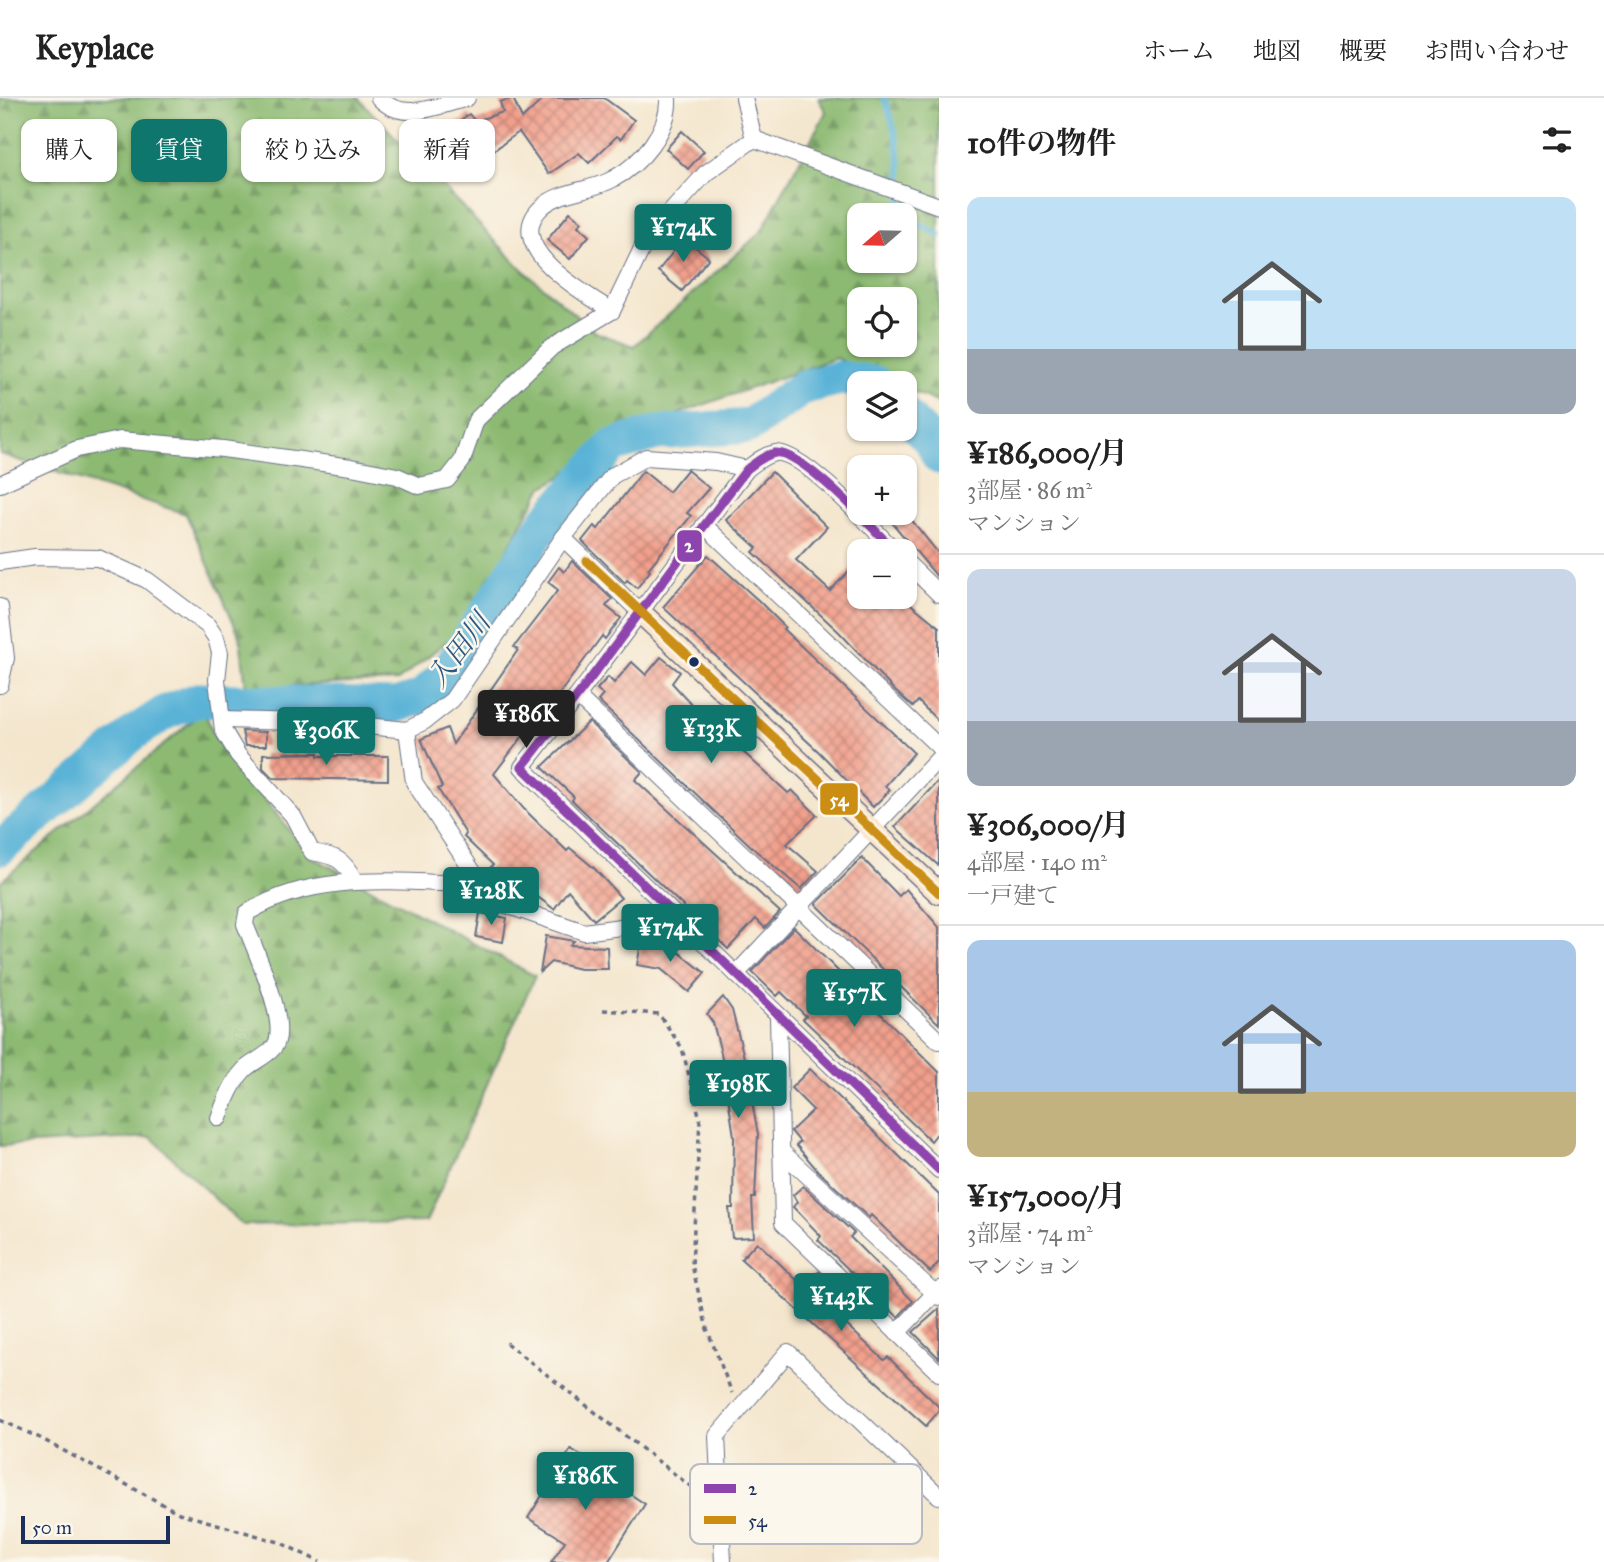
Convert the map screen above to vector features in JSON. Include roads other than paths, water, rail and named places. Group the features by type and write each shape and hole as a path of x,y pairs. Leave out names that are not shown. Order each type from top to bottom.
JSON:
{"street":[{"path":"379,98 393,110 404,112 467,98"},
{"path":"611,311 541,259 531,239 534,217 552,200 611,181 629,168 665,123 668,98"},
{"path":"744,98 754,139"},
{"path":"0,484 77,449 120,440 223,449 351,467 397,476 419,486 447,480 462,461 476,420 552,347 611,311 647,238 706,173 754,139"},
{"path":"754,139 939,206"},
{"path":"883,539 813,472 793,457 777,452 747,469 639,611 578,697 522,767 670,913 939,1170"},
{"path":"222,718 407,730 425,721 452,700 563,538 612,475 646,457 716,462 747,469"},
{"path":"704,525 939,747"},
{"path":"563,538 939,893"},
{"path":"0,562 35,557 98,558 147,580 182,604 212,632 220,653 217,680 223,730 237,755 293,817 313,852 336,856 346,864 354,880"},
{"path":"917,573 939,594"},
{"path":"0,607 6,658 0,685"},
{"path":"578,697 939,1041"},
{"path":"407,730 414,782 475,875 503,904 583,932 650,923 670,913"},
{"path":"736,974 939,758"},
{"path":"219,1118 230,1089 244,1070 275,1046 279,1031 278,1014 245,924 247,913 264,903 309,889 354,880 460,884 475,875"},
{"path":"778,1017 783,1223 939,1373"},
{"path":"781,1151 938,1293 897,1333"},
{"path":"718,1464 717,1436 788,1352 905,1464"},
{"path":"922,1480 939,1496"},
{"path":"722,1544 723,1562"}],"waterway":[{"path":"884,98 899,153 901,210 906,217 939,235"},
{"name":"入田川","path":"0,848 134,733 166,712 198,700 395,706 422,697 446,674 547,520 613,446 656,433 749,426 804,387 840,378 847,379"},
{"name":"入田川","path":"917,427 932,442 939,457"},
{"path":"932,442 939,431"}]}
